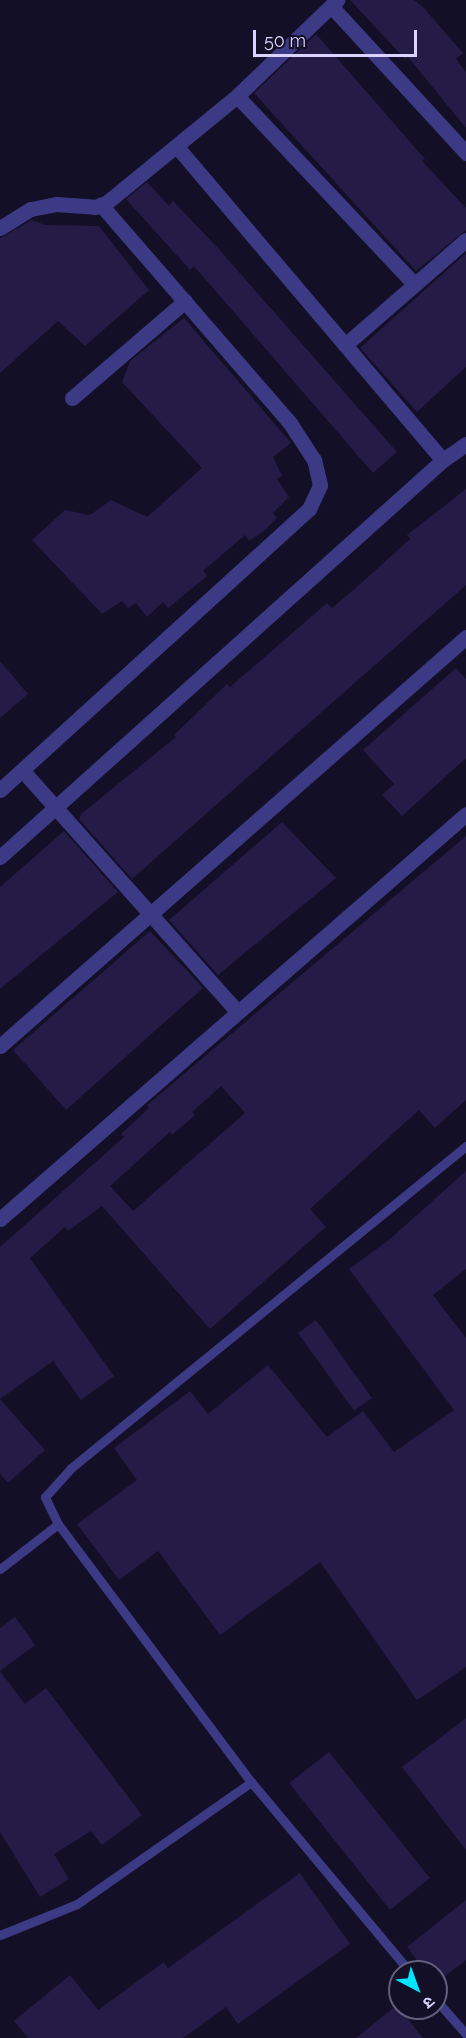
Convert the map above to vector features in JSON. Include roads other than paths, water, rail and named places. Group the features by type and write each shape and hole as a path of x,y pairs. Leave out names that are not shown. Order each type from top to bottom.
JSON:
{"street":[{"path":"0,228 31,209 56,204 101,205 178,148 237,96 334,3 466,153"},
{"path":"237,96 414,284"},
{"path":"178,148 443,460"},
{"path":"0,790 24,771 309,509 316,497 318,471 290,423 101,205"},
{"path":"345,345 466,240"},
{"path":"72,398 185,301"},
{"path":"0,857 58,809 443,460 466,444"},
{"path":"0,1046 148,912 466,637"},
{"path":"24,771 237,1011"},
{"path":"0,1220 237,1011 466,814"}],"lane":[{"path":"400,1960 251,1782 58,1524 45,1497 55,1482 466,1146"},
{"path":"0,1569 58,1524"},
{"path":"0,1935 77,1904 251,1782"},
{"path":"448,2014 466,2034"}]}
